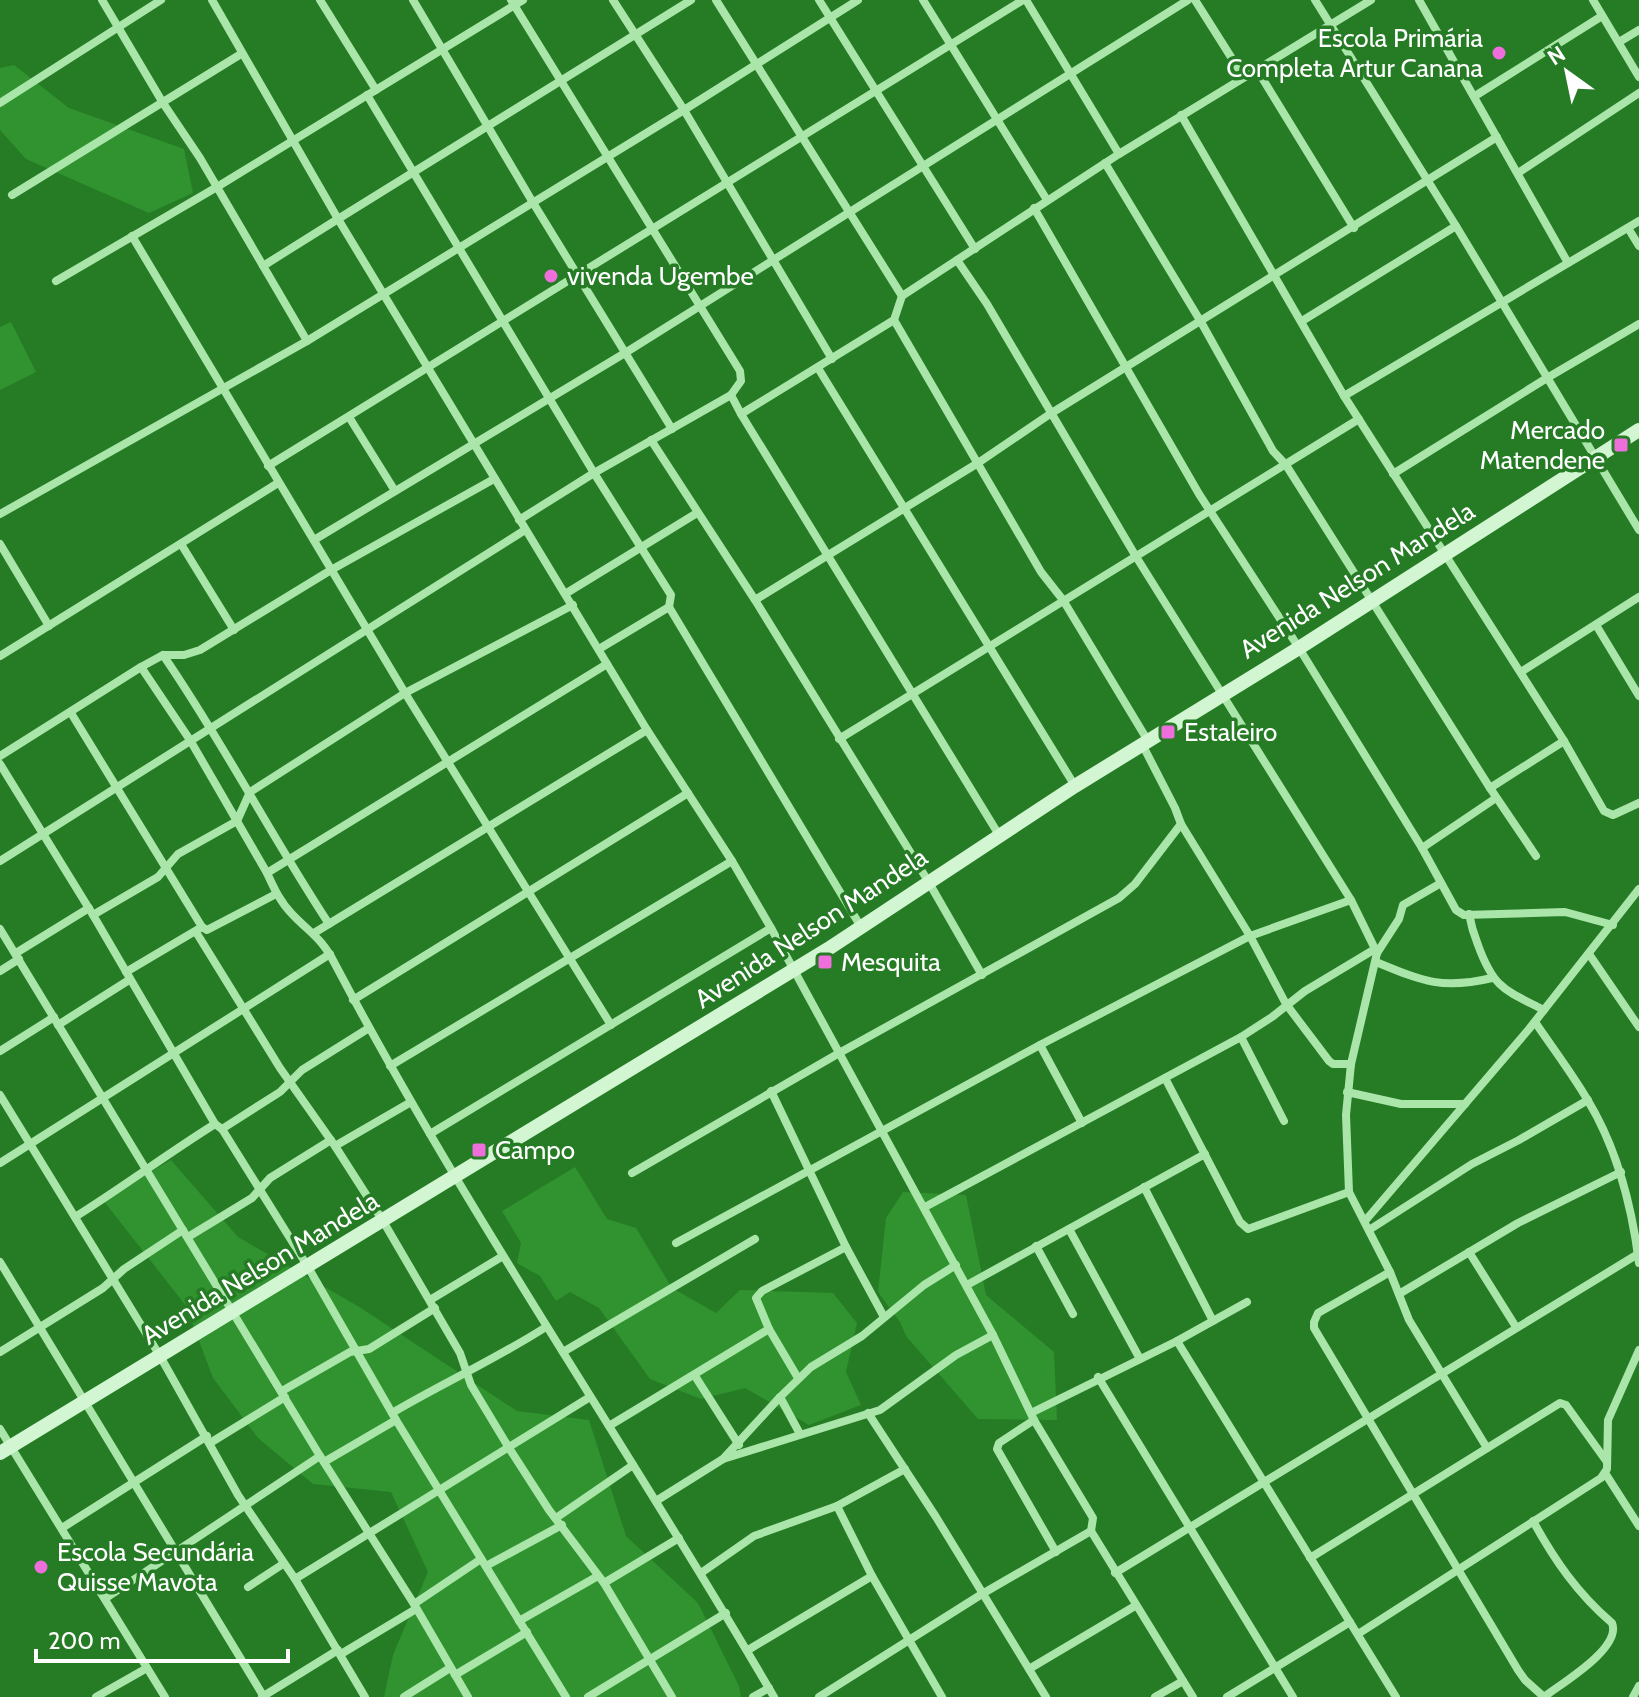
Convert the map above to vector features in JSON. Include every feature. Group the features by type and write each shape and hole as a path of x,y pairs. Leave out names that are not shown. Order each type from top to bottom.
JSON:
{"street":[{"path":"102,0 307,341"},
{"path":"0,103 161,0"},
{"path":"212,0 382,295 647,730 732,861 795,969 967,1285 1032,1416 1093,1518 1091,1531 1193,1697"},
{"path":"320,0 376,90"},
{"path":"413,0 672,429"},
{"path":"613,0 684,110 832,359"},
{"path":"263,266 691,0"},
{"path":"716,0 902,296"},
{"path":"819,0 975,249"},
{"path":"0,514 307,341 858,0"},
{"path":"923,0 1047,200"},
{"path":"268,466 1025,0 1119,154"},
{"path":"314,540 625,353 1188,0"},
{"path":"1195,0 1243,76"},
{"path":"1315,0 1456,226 1639,530"},
{"path":"741,414 894,320 902,296 1034,208 1243,76 1371,0"},
{"path":"1419,0 1568,263"},
{"path":"1593,0 1639,77"},
{"path":"56,281 293,142 517,2 561,81 740,371 741,381 731,395 519,520"},
{"path":"1475,96 1602,16"},
{"path":"1619,42 1639,30"},
{"path":"12,195 241,54"},
{"path":"1256,68 1354,228"},
{"path":"1518,173 1639,93"},
{"path":"367,95 457,248 671,595 669,607 861,927"},
{"path":"1181,115 1344,396 1521,672 1608,815 1639,803"},
{"path":"755,600 1497,137"},
{"path":"1105,163 1201,322 1273,451 1286,465 1496,798 1536,856"},
{"path":"1034,208 1210,511 1299,648 1422,848 1456,910 1464,915 1565,912 1613,925"},
{"path":"1344,396 1639,221"},
{"path":"1302,321 1456,226"},
{"path":"1628,228 1639,246"},
{"path":"132,236 405,693 611,1025"},
{"path":"957,260 987,304 1135,555 1351,900 1376,955 1438,985 1468,984 1492,978"},
{"path":"894,320 1041,572 1063,600 1145,742 1181,824 1250,936 1286,1004 1329,1061 1333,1064 1351,1064"},
{"path":"1393,474 1639,324"},
{"path":"818,368 1075,786"},
{"path":"731,395 999,835"},
{"path":"349,417 395,491"},
{"path":"839,739 1359,419"},
{"name":"Avenida Nelson Mandela","path":"5,1450 795,969 1075,786 1299,648 1444,552 1639,430"},
{"path":"651,440 755,600 928,881 982,975"},
{"path":"0,756 141,667 163,655 184,655 200,650 331,570 494,479"},
{"path":"0,656 278,483"},
{"path":"565,594 697,513"},
{"path":"0,861 525,530"},
{"path":"0,544 49,626"},
{"path":"181,544 234,630"},
{"path":"1521,672 1639,597"},
{"path":"0,971 17,956 158,877 178,854 237,821 250,792 405,693 573,605"},
{"path":"599,649 669,607"},
{"path":"1596,625 1639,696"},
{"path":"163,655 329,924"},
{"path":"267,873 607,664"},
{"path":"141,667 190,740 276,894 330,954 454,1177 726,1613 774,1697"},
{"path":"71,713 166,867 242,1008 290,1084 333,1143 433,1304 460,1353 471,1385 509,1448 601,1579 672,1697"},
{"path":"314,933 647,730"},
{"path":"1490,788 1564,741"},
{"path":"0,764 91,912 171,1053 308,1267 394,1417 566,1697"},
{"path":"353,1000 688,793"},
{"path":"1422,848 1496,798"},
{"path":"632,1173 771,1091 1119,898 1135,884 1181,824"},
{"path":"390,1066 732,861"},
{"path":"1441,883 1403,905 1396,926 1376,955 1347,1092 1349,1192 1390,1272 1409,1320 1487,1448"},
{"path":"1367,1226 1535,1022 1639,889"},
{"path":"0,1051 56,1021 199,930 207,930 276,894"},
{"path":"676,1243 1040,1045 1250,936 1351,900"},
{"path":"1469,914 1492,978 1507,991 1544,1010"},
{"path":"430,1134 771,928"},
{"path":"0,929 468,1697"},
{"path":"0,1163 330,954"},
{"path":"1589,954 1639,1027"},
{"path":"925,1207 1241,1037 1286,1004 1376,955"},
{"path":"1115,1573 1516,1327 1638,1259 1621,1172 1588,1100 1535,1022"},
{"path":"75,1217 146,1170 290,1084 307,1067 369,1028"},
{"path":"1241,1037 1284,1121"},
{"path":"1040,1045 1082,1123"},
{"path":"1165,1078 1240,1222 1248,1229 1349,1192"},
{"path":"771,1091 846,1247 884,1317"},
{"path":"1347,1092 1401,1104 1465,1104"},
{"path":"0,1095 160,1356 246,1506 295,1579 365,1697"},
{"path":"1367,1226 1588,1100"},
{"path":"0,1352 124,1269 252,1198 270,1178 411,1102"},
{"path":"967,1285 1205,1154"},
{"path":"1399,1294 1518,1223 1621,1172"},
{"path":"1144,1187 1213,1321"},
{"path":"1069,1229 1140,1359"},
{"path":"563,1352 755,1239"},
{"path":"1036,1246 1073,1314"},
{"path":"798,1378 756,1302 758,1294 846,1247"},
{"path":"1469,1252 1516,1327"},
{"path":"62,1528 356,1351 369,1349 503,1256"},
{"path":"0,1262 263,1697 559,1521 633,1465"},
{"path":"723,1459 798,1378 862,1336 924,1285 956,1265"},
{"path":"1390,1272 1318,1313 1314,1322 1320,1339 1525,1680 1544,1697 1602,1651 1611,1641 1615,1629 1567,1578 1533,1521"},
{"path":"1056,1552 997,1449 999,1443 1032,1416 1098,1377 1177,1341 1247,1302"},
{"path":"106,1598 178,1553 256,1496 394,1417 449,1379 491,1360 546,1327"},
{"path":"609,1426 769,1329"},
{"path":"656,1501 723,1459 868,1413 896,1401 956,1355 993,1335"},
{"path":"1177,1341 1396,1697"},
{"path":"1358,1634 1605,1473 1608,1463 1608,1420 1639,1350"},
{"path":"695,1376 745,1452"},
{"path":"1098,1377 1293,1697"},
{"path":"295,1579 590,1397"},
{"path":"780,1397 800,1434"},
{"path":"1310,1558 1560,1403 1566,1405 1608,1463"},
{"path":"868,1413 1046,1697"},
{"path":"0,1429 5,1450 62,1528 165,1697"},
{"path":"701,1573 761,1532 837,1506 905,1469"},
{"path":"1605,1473 1639,1526"},
{"path":"837,1506 872,1576 942,1697"},
{"path":"819,1697 982,1594 1091,1531"},
{"path":"519,1621 679,1538"},
{"path":"248,1587 283,1564"},
{"path":"748,1650 872,1576"},
{"path":"1029,1669 1135,1606"},
{"path":"588,1697 726,1613"},
{"path":"1227,1697 1350,1622"},
{"path":"404,1697 527,1632"},
{"path":"96,1697 147,1668"},
{"path":"1155,1697 1183,1681"},
{"path":"1633,1697 1639,1686"},
{"path":"753,1697 769,1688"},
{"path":"833,1688 839,1697"}],"green space":[{"path":"14,65 69,108 184,149 193,193 149,213 26,159 0,130 0,68"},
{"path":"11,322 36,372 0,390 0,327"},
{"path":"171,1160 238,1237 361,1308 517,1411 589,1420 626,1536 698,1603 739,1686 741,1697 384,1697 393,1655 428,1572 391,1492 313,1484 258,1438 213,1378 186,1306 103,1200"},
{"path":"575,1167 607,1219 636,1228 672,1288 716,1313 740,1290 833,1293 857,1323 846,1372 861,1405 809,1425 745,1388 701,1399 650,1379 599,1308 570,1292 556,1301 540,1276 517,1263 521,1243 502,1211"},
{"path":"903,1192 966,1195 986,1295 1054,1352 1057,1420 978,1419 906,1336 900,1322 878,1292 886,1218"}],"place":[{"name":"Escola Primária Completa Artur Canana","path":"1499,53"},
{"name":"vivenda Ugembe","path":"551,276"},
{"name":"Mercado Matendene","path":"1621,445"},
{"name":"Estaleiro","path":"1168,732"},
{"name":"Mesquita","path":"825,962"},
{"name":"Campo","path":"479,1150"},
{"name":"Escola Secundária Quisse Mavota","path":"41,1567"}]}
